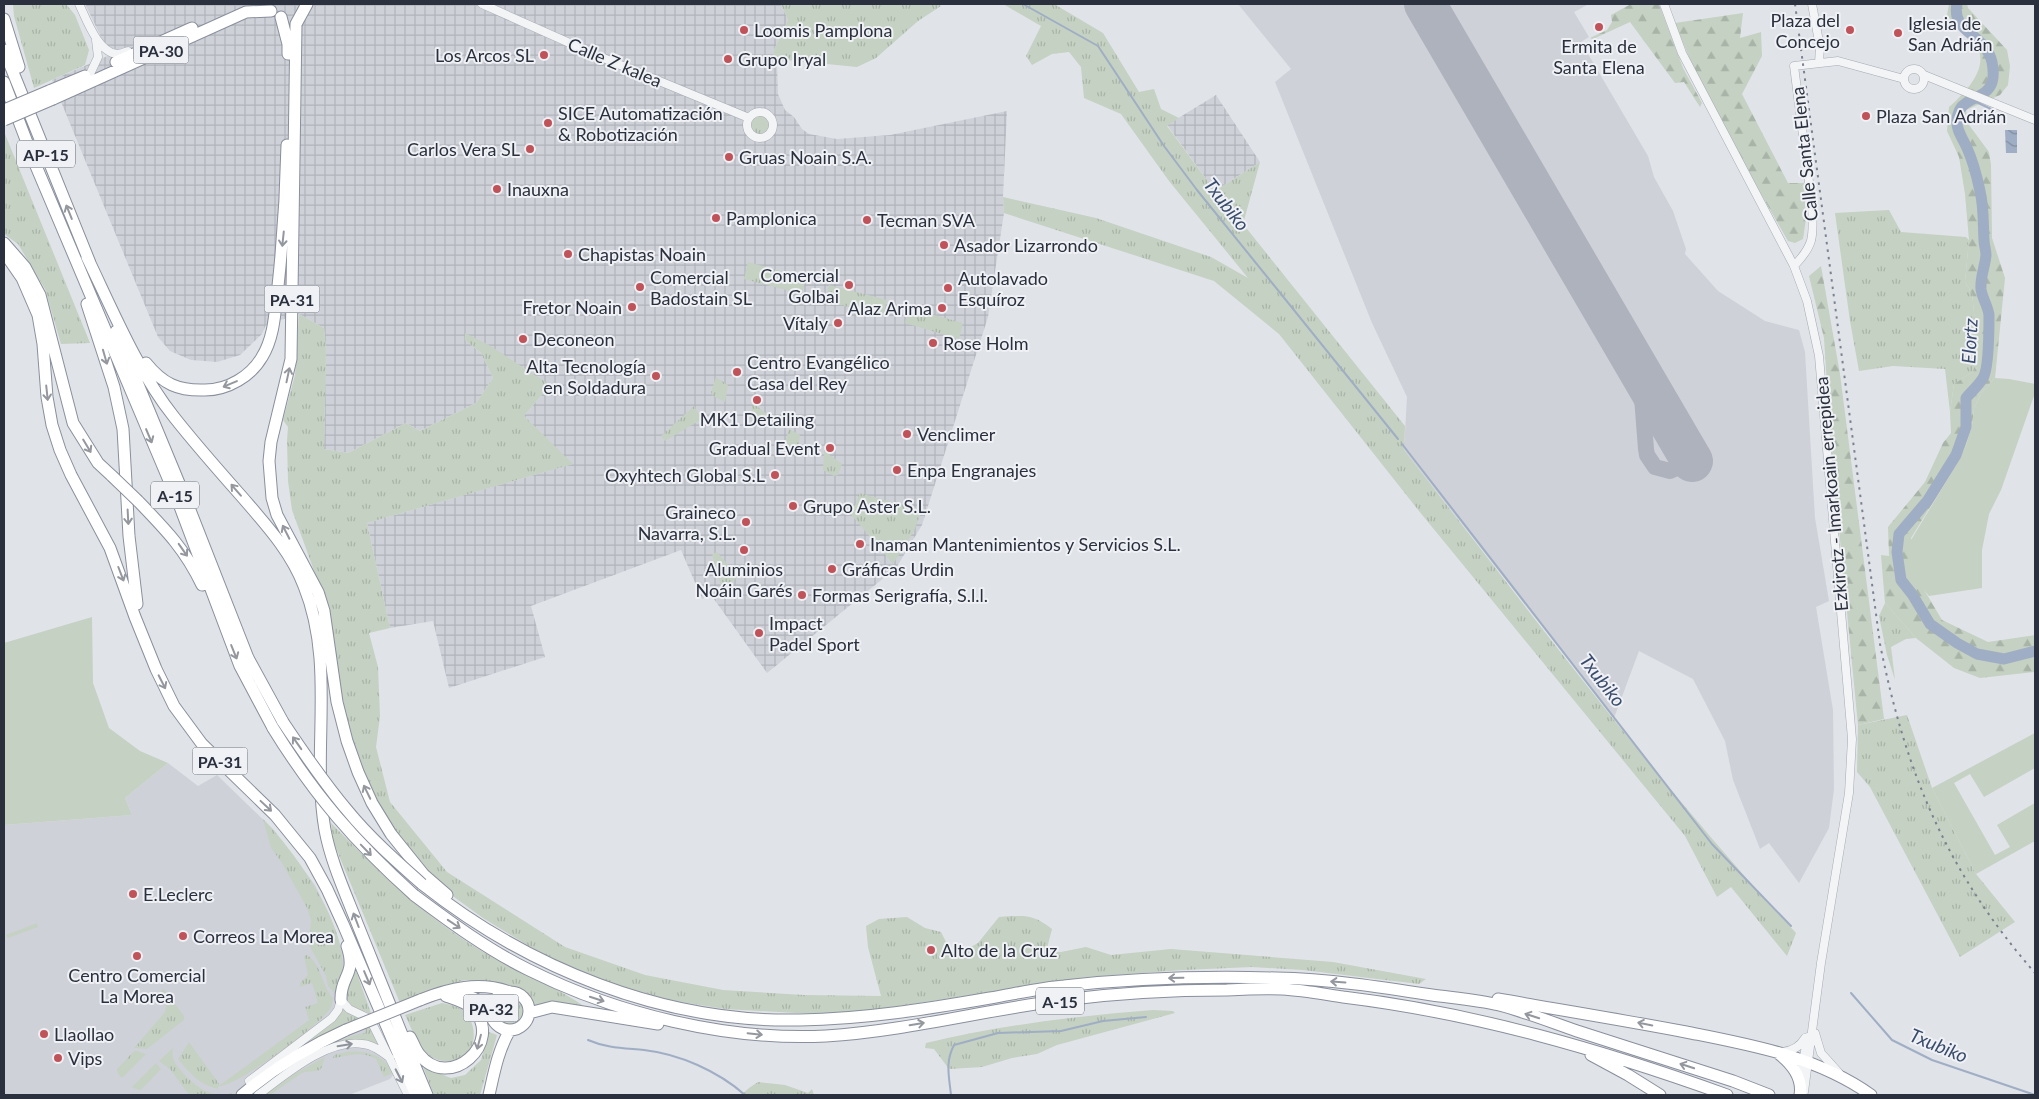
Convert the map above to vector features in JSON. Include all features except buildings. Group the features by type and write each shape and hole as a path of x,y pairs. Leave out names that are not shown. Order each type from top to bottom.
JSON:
{"highway":[{"name":"PA-30","path":"4,120 90,74 154,44 249,4"},
{"name":"PA-31","path":"272,11 295,16 306,7"},
{"name":"PA-31","path":"306,7 296,24 295,43 295,179 291,359 274,426 269,462 271,489 278,515 308,576 318,607 325,648 328,681 327,719 322,741 322,795 328,844 368,950 427,1095"},
{"name":"PA-30","path":"4,110 51,95 246,12 272,11"},
{"path":"130,343 159,378 172,386 188,390 209,390 233,384 244,377 262,357 272,330 285,219 289,94 288,44 272,11"},
{"path":"4,19 29,94 30,117"},
{"name":"AP-15","path":"4,50 82,260"},
{"name":"AP-15","path":"4,82 36,166 82,260"},
{"name":"PA-31","path":"4,98 102,345 123,429 130,554 134,591 143,638 174,706 202,744 275,815 295,838 317,870 347,932 416,1095"},
{"path":"4,243 18,257 35,284 43,305 47,342 47,397 52,424 60,450 110,548 143,638"},
{"path":"4,252 16,263 30,283 41,308 47,342 73,423 98,463 138,501 182,549 221,620"},
{"path":"82,260 152,385 172,415 269,528 295,566 312,608 318,632 322,686 322,741"},
{"path":"82,260 83,294"},
{"name":"A-15","path":"82,260 179,504 221,620 240,666 278,725 314,767 348,812 390,856 422,884 478,925 543,962 586,980 630,995 684,1009 749,1018 796,1020 850,1019 1062,986 1172,978 1277,978 1362,984 1497,1005 1733,1081 1769,1095"},
{"name":"A-15","path":"82,260 186,500 248,658 298,769 320,798 378,862 414,895 482,943 528,970 598,999 638,1012 714,1029 763,1035 827,1036 907,1026 1063,1000 1175,990 1281,989 1391,1003 1501,1024 1652,1068 1726,1095"},
{"path":"308,576 318,592 324,611 341,721 352,756 369,796 391,834 424,875 466,910 478,925"},
{"path":"317,870 318,881 336,920 351,960 349,974 342,986 341,1000"},
{"path":"368,950 419,1054 436,1066 453,1067 461,1065 474,1055 480,1043 481,1028 478,1016 473,1009 466,1003 446,996"},
{"path":"1362,984 1390,983 1507,1000 1659,1027 1778,1052 1804,1069"},
{"name":"PA-32","path":"242,1095 304,1050 421,1002 444,990 487,986 510,992 522,996 529,1007 529,1013 525,1023 516,1029 510,1030 494,1022 491,1010 478,999 468,995 446,996 421,1002"},
{"name":"PA-32","path":"491,1010 497,997 510,992"},
{"path":"529,1013 552,1007 689,1029 714,1029"},
{"path":"489,1095 497,1058 503,1041 510,1030"},
{"name":"PA-32","path":"248,1095 297,1058 347,1032"},
{"path":"1570,1044 1628,1075 1660,1095"},
{"path":"1778,1052 1788,1061 1804,1069 1823,1067 1871,1095"},
{"path":"1800,1095 1804,1069"},
{"path":"232,1095 249,1081"}],"street":[{"path":"79,4 94,36 98,57 90,74"},
{"name":"Calle Z kalea","path":"482,4 601,57 749,118"},
{"name":"Ezkirotz - Imarkoain errepidea","path":"1664,4 1682,53 1794,266 1807,301 1819,356 1852,739 1849,792 1812,1027"},
{"path":"1812,4 1820,47 1819,63 1845,62 1904,80 1906,85 1911,88 1940,82"},
{"path":"94,36 109,52 117,54 154,44"},
{"name":"Calle Santa Elena","path":"1794,266 1811,245 1812,205 1794,66 1819,63"},
{"path":"1888,74 1917,70 1940,82 2035,120"},
{"path":"1904,80 1908,72"},
{"path":"1923,84 1924,75"},
{"path":"341,1000 349,1009 370,1019 408,1095"},
{"path":"249,1081 332,1018 338,1010 341,1000"},
{"path":"1778,1052 1788,1051 1801,1044 1812,1027"},
{"path":"1804,1069 1812,1027"},
{"path":"1812,1027 1821,1053 1839,1075"},
{"path":"258,1095 307,1060 339,1046 362,1044 375,1048 390,1058"}],"shaded area":[{"path":"85,4 781,4 788,20 773,52 777,64 778,94 785,110 809,134 837,139 890,135 1007,111 1004,213 988,317 922,525 896,568 767,673 711,595 702,599 681,550 531,606 545,657 449,688 433,621 390,628 367,523 572,464 524,416 550,385 465,340 481,353 493,378 476,403 420,431 406,423 348,453 324,449 326,352 324,328 299,314 266,325 262,334 240,355 217,362 191,360 170,351 158,337 52,80 119,51 109,47 103,41"},
{"path":"1238,4 1589,4 1574,12 1589,37 1581,42 1648,156 1654,177 1673,211 1686,249 1685,254 1718,291 1765,321 1799,330 1805,352 1815,518 1829,601 1816,607 1833,710 1834,789 1829,828 1799,883 1769,843 1760,849 1733,780 1725,741 1693,679 1639,651 1614,718 1404,450 1407,397 1372,323 1275,82 1291,69"},
{"path":"1216,95 1260,162 1215,191 1167,125"},
{"path":"168,763 198,786 217,775 274,830 315,885 330,916 372,1037 394,1074 390,1079 349,1095 4,1095 4,825 132,815 125,798"}],"green space":[{"path":"13,4 66,4 75,15 89,50 85,65 34,88 14,16"},
{"path":"781,4 938,4 941,6 918,21 876,58 857,67 786,60 777,64 773,52 788,20"},
{"path":"1003,4 1054,4 1103,33 1139,92 1154,89 1161,109 1179,118 1167,126 1215,191 1260,162 1243,224 1405,426 1404,450 1595,696 1693,816 1796,933 1787,956 1731,887 1717,897 1685,836 1419,511 1279,334 1214,281 1004,213 1003,197 1096,218 1211,257 1248,278 1169,181 1121,114 1084,98 1081,67 1069,52 1052,54 1032,65 1026,56 1041,26"},
{"path":"1631,4 1659,4 1683,68 1702,103 1700,107 1684,82 1675,83 1630,22 1593,39 1590,38 1607,30 1612,22 1611,15"},
{"path":"1949,4 1967,4 1968,8 2007,50 2010,66 2008,85 2000,95 1966,110 1969,125 1989,152 1991,165 1992,238 2005,278 1995,378 1982,392 1974,408 1972,426 1958,462 1911,538 1923,588 1942,620 1988,642 2035,635 2035,672 1980,678 1954,668 1916,638 1885,603 1881,555 1889,556 1888,527 1925,482 1943,443 1951,433 1950,412 1954,384 1975,370 1975,322 1972,293 1965,282 1969,240 1965,194 1959,157 1947,131 1949,107 1969,87 1978,70 1980,61 1975,43 1947,15"},
{"path":"1743,13 1740,38 1761,32 1762,56 1742,94 1788,183 1804,183 1806,219 1803,239 1795,243 1788,241 1749,173 1698,79 1675,23"},
{"path":"759,115 766,118 769,125 766,132 759,135 752,132 749,125 752,118"},
{"path":"5,134 90,343 61,344 45,289 18,244 4,234"},
{"path":"1889,210 1901,232 1966,237 1969,240 1965,282 1972,293 1975,322 1975,370 1954,384 1950,412 1945,369 1893,366 1859,371 1835,213"},
{"path":"748,262 806,278 802,294 744,279"},
{"path":"1821,266 1840,374 1884,719 1858,725 1831,447 1824,338 1809,276"},
{"path":"829,285 887,300 883,316 825,301"},
{"path":"909,308 963,323 959,339 905,323"},
{"path":"299,314 324,328 326,352 324,449 348,453 406,423 420,431 476,403 493,378 481,353 465,340 465,333 489,345 550,385 524,416 573,464 367,523 390,628 369,633 378,667 380,716 376,747 390,802 447,872 565,947 645,975 723,990 804,995 881,996 868,947 866,926 879,919 907,917 925,928 941,932 951,952 960,953 978,943 999,917 1021,916 1038,920 1052,929 1046,952 1061,952 1086,947 1111,955 1171,949 1333,962 1426,979 1419,984 1303,970 1252,967 1183,970 1087,977 847,1014 796,1013 725,1009 669,1000 591,977 537,951 483,918 450,894 415,859 389,824 365,779 346,726 324,598 292,510 288,481 288,427 283,420 295,375"},
{"path":"716,377 728,385 725,402 713,396 711,392"},
{"path":"1995,378 2035,384 2035,393 2001,490 1989,514 1982,550 1982,588 1929,596 1908,571 1908,545 1958,462 1972,426 1974,408 1982,392"},
{"path":"753,403 768,415 765,426 761,426 750,418"},
{"path":"694,406 702,419 665,441 661,436"},
{"path":"789,429 800,435 798,450 788,445 786,440"},
{"path":"824,451 842,464 838,475 834,476 823,470"},
{"path":"859,493 922,510 914,531 893,564 848,511 856,504"},
{"path":"717,552 738,576 731,583 724,586 721,586 712,554"},
{"path":"1885,603 1916,638 1906,639 1891,647 1895,680 1887,655 1879,616"},
{"path":"92,617 93,683 109,728 140,751 168,763 125,798 132,815 4,825 4,643"},
{"path":"1907,715 1932,788 1976,874 2015,922 1960,957 1870,787 1857,772 1858,725"},
{"path":"2035,733 2035,768 1984,797 1970,774 1954,783 1995,855 2010,847 1997,825 2035,803 2035,841 1976,874 1932,788"},
{"path":"263,819 277,834 308,877 335,927 342,952 342,975 335,994 328,986 326,976 309,945 311,920 307,908 282,863 271,848"},
{"path":"331,823 398,888 452,932 486,953 558,990 585,1007 558,1004 532,1005 524,992 509,985 465,980 434,989 400,1003 333,841"},
{"path":"37,923 38,927 8,938 6,935"},
{"path":"307,955 316,964 333,998 331,1008 323,1017 277,1054 242,1077 219,1086 217,1089 205,1084 190,1073 178,1059 189,1042 220,1085 309,1020 305,1007 318,1003 312,983 300,987 300,983 308,975 304,956"},
{"path":"355,968 372,1016 352,1005 346,996 347,986"},
{"path":"164,989 184,1016 184,1020 147,1049 134,1048 165,1012 166,1006 161,991"},
{"path":"510,997 520,1001 524,1011 520,1021 510,1025 500,1021 496,1011 500,1001"},
{"path":"442,1003 454,1006 467,1014 474,1032 470,1050 466,1055 455,1060 442,1061 426,1053 417,1040 405,1015"},
{"path":"342,1005 366,1018 379,1045 357,1040 322,1048 351,1036 364,1033 366,1031 364,1024 268,1071"},
{"path":"1153,1010 1173,1011 1175,1013 1057,1045 1037,1054 1012,1058 982,1067 949,1069 934,1049 925,1048 926,1043 1011,1026 1068,1018"},
{"path":"489,1032 497,1035 480,1095 434,1095 422,1064 433,1071 451,1078 465,1075 481,1060"},
{"path":"173,1048 175,1062 193,1083 211,1093 232,1093 230,1095 189,1095 170,1069 159,1061"},
{"path":"134,1051 146,1054 122,1078 118,1074 117,1069"},
{"path":"346,1052 367,1053 379,1057 385,1061 393,1073 384,1077 376,1059 370,1056 354,1054 333,1058 334,1055"},
{"path":"325,1057 321,1069 302,1073 270,1095 265,1095 294,1074"},
{"path":"156,1063 161,1069 141,1090 132,1087"},
{"path":"758,1082 785,1085 808,1093 812,1089 814,1095 741,1095"}],"water":[{"path":"2005,130 2017,130 2017,153 2006,153"}],"waterway":[{"name":"Txubiko","path":"1023,4 1098,46 1164,146 1197,190 1398,439"},
{"name":"Elortz","path":"1957,4 1956,14 1959,21 1983,45 1992,62 1993,76 1991,86 1985,92 1965,104 1959,110 1957,120 1959,131 1975,169 1982,203 1986,255 1981,289 1989,315 1988,357 1983,378 1966,398 1966,427 1956,455 1928,500 1899,534 1897,552 1901,580 1930,624 1977,654 2004,659 2035,651"},
{"path":"1972,100 1993,110"},
{"name":"Txubiko","path":"1402,444 1712,844 1791,926"},
{"name":"Txubiko","path":"1851,993 1892,1040 1932,1060 2035,1095"},
{"path":"951,1095 949,1057 954,1045 998,1033 1061,1031 1103,1021 1146,1017"},
{"path":"588,1040 608,1046 671,1055 698,1065 723,1078 745,1095"}],"taxiway":[{"path":"1640,372 1647,455 1655,467 1670,471 1686,460 1691,450 1691,444 1689,437 1679,424 1666,416"}],"runway":[{"path":"1425,4 1692,461"}],"railway":[{"path":"1795,4 1880,644 1891,691 1917,779 1954,859 1977,897 2004,935 2035,973"}],"place":[{"name":"Ermita de Santa Elena","path":"1599,27"},
{"name":"Loomis Pamplona","path":"744,30"},
{"name":"Plaza del Concejo","path":"1850,30"},
{"name":"Iglesia de San Adrián","path":"1898,33"},
{"name":"Los Arcos SL","path":"544,55"},
{"name":"Grupo Iryal","path":"728,59"},
{"name":"Plaza San Adrián","path":"1866,116"},
{"name":"SICE Automatización & Robotización","path":"548,123"},
{"name":"Carlos Vera SL","path":"530,149"},
{"name":"Gruas Noain S.A.","path":"729,157"},
{"name":"Inauxna","path":"497,189"},
{"name":"Pamplonica","path":"716,218"},
{"name":"Tecman SVA","path":"867,220"},
{"name":"Asador Lizarrondo","path":"944,245"},
{"name":"Chapistas Noain","path":"568,254"},
{"name":"Comercial Golbai","path":"849,285"},
{"name":"Comercial Badostain SL","path":"640,287"},
{"name":"Autolavado Esquíroz","path":"948,288"},
{"name":"Fretor Noain","path":"632,307"},
{"name":"Alaz Arima","path":"942,308"},
{"name":"Vítaly","path":"838,323"},
{"name":"Deconeon","path":"523,339"},
{"name":"Rose Holm","path":"933,343"},
{"name":"Centro Evangélico Casa del Rey","path":"737,372"},
{"name":"Alta Tecnología en Soldadura","path":"656,376"},
{"name":"MK1 Detailing","path":"757,400"},
{"name":"Venclimer","path":"907,434"},
{"name":"Gradual Event","path":"830,448"},
{"name":"Enpa Engranajes","path":"897,470"},
{"name":"Oxyhtech Global S.L","path":"775,475"},
{"name":"Grupo Aster S.L.","path":"793,506"},
{"name":"Graineco Navarra, S.L.","path":"746,522"},
{"name":"Inaman Mantenimientos y Servicios S.L.","path":"860,544"},
{"name":"Aluminios Noáin Garés","path":"744,550"},
{"name":"Gráficas Urdin","path":"832,569"},
{"name":"Formas Serigrafía, S.l.l.","path":"802,595"},
{"name":"Impact Padel Sport","path":"759,633"},
{"name":"E.Leclerc","path":"133,894"},
{"name":"Correos La Morea","path":"183,936"},
{"name":"Alto de la Cruz","path":"931,950"},
{"name":"Centro Comercial La Morea","path":"137,956"},
{"name":"Llaollao","path":"44,1034"},
{"name":"Vips","path":"58,1058"}]}
